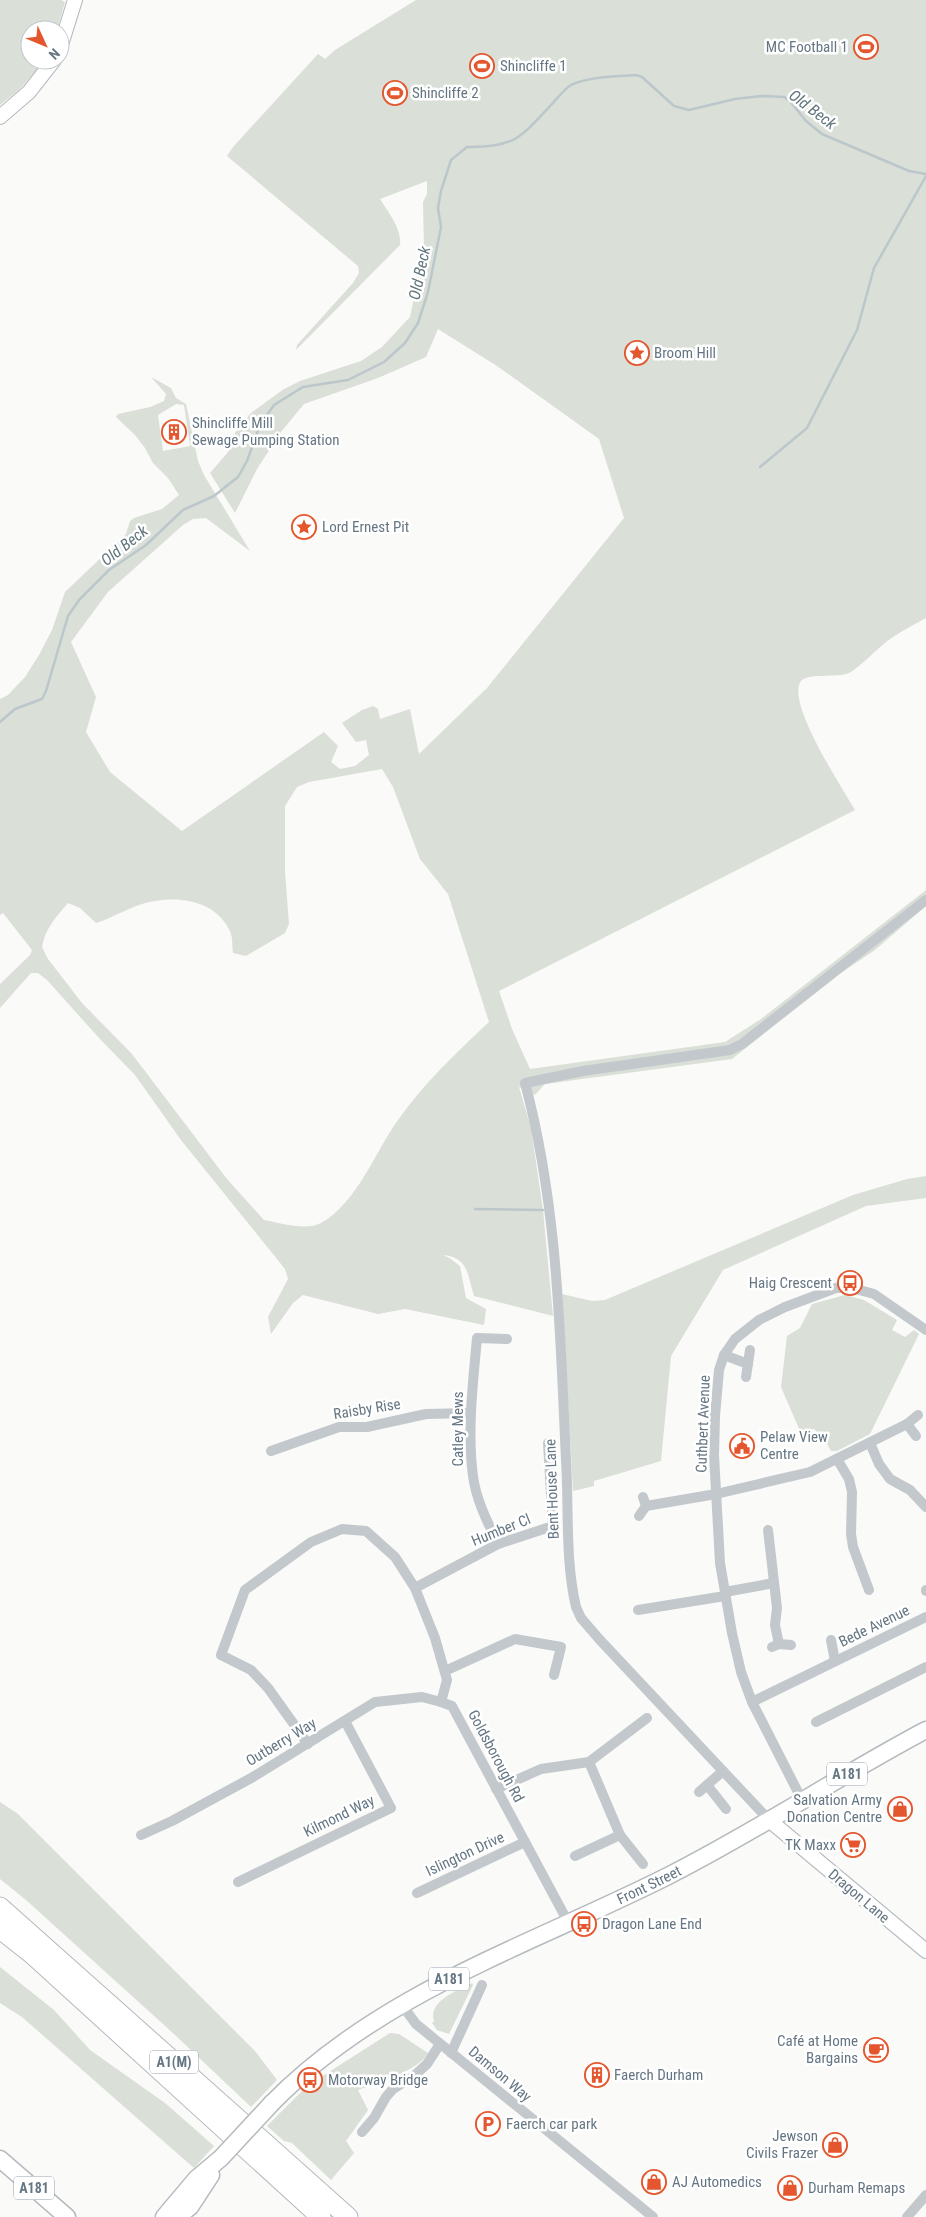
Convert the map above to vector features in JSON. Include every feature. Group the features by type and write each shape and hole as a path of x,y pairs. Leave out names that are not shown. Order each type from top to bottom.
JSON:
{"highway":[{"name":"A1(M)","path":"0,1907 348,2217"},
{"name":"A1(M)","path":"0,1929 32,1954 321,2217"}],"main road":[{"name":"Front Street","path":"221,2158 294,2081 361,2030 402,2005 485,1960 667,1877 769,1820 891,1748 926,1730"},
{"name":"A181","path":"184,2214 221,2158"},
{"name":"A181","path":"164,2217 196,2179 221,2158"},
{"name":"A181","path":"0,2159 67,2217"}],"street":[{"path":"69,20 75,0"},
{"path":"0,117 29,92 46,70"},
{"name":"Bent House Lane","path":"769,1820 600,1640 581,1618 576,1607 569,1528 556,1274 547,1189 535,1120 525,1083 583,1071 730,1050 742,1044 926,900"},
{"path":"748,1364 726,1351 735,1338 759,1320 785,1307 836,1288 852,1288 874,1294 926,1330"},
{"name":"Catley Mews","path":"498,1544 480,1504 473,1476 470,1413 478,1338 507,1339"},
{"path":"746,1377 750,1350"},
{"name":"Cuthbert Avenue","path":"726,1351 719,1370 714,1455 720,1563 725,1594 741,1672 752,1702 802,1800"},
{"name":"Raisby Rise","path":"271,1451 339,1427 367,1426 426,1414 470,1413"},
{"path":"716,1494 810,1472 870,1444 907,1424 918,1415"},
{"path":"907,1424 916,1436"},
{"name":"Humber Cl","path":"415,1588 498,1544 553,1526 548,1443"},
{"path":"870,1444 879,1464 890,1479 910,1490 926,1508"},
{"path":"837,1459 849,1480 852,1492 851,1534 853,1547 869,1590"},
{"name":"Cuthbert Avenue","path":"639,1516 644,1502 716,1494"},
{"path":"308,1744 268,1688 251,1670 221,1654 245,1590 311,1542 342,1529 366,1532 395,1557 415,1588 435,1638 445,1671 447,1680 441,1702"},
{"path":"768,1530 777,1608 776,1646 791,1645"},
{"path":"638,1610 774,1583"},
{"name":"Bede Avenue","path":"752,1702 926,1617"},
{"path":"445,1671 515,1639 561,1647 554,1675"},
{"name":"Bede Avenue","path":"830,1640 835,1661"},
{"path":"816,1722 926,1667"},
{"name":"Outberry Way","path":"141,1835 253,1777 376,1702 422,1697 441,1702"},
{"name":"Goldsborough Rd","path":"441,1702 452,1706 568,1922"},
{"path":"496,1789 541,1770 589,1762 647,1718"},
{"name":"Kilmond Way","path":"238,1882 392,1808 344,1721"},
{"path":"589,1762 620,1835 643,1864"},
{"path":"723,1771 703,1788 726,1809"},
{"name":"Dragon Lane","path":"769,1820 926,1951"},
{"path":"575,1856 620,1835"},
{"name":"Islington Drive","path":"417,1893 525,1842"},
{"path":"451,2052 482,1985"},
{"name":"Damson Way","path":"402,2005 416,2024 652,2217"},
{"path":"362,2132 374,2118 392,2089 415,2075 427,2064 440,2044"},
{"path":"907,2217 926,2195"}],"shaded area":[{"path":"0,0 61,0 65,2 60,20 20,20 20,70 36,70 20,89 0,105"},
{"path":"416,0 926,0 926,618 893,637 849,673 809,677 801,681 798,691 801,707 808,725 828,765 855,810 499,991 512,1029 530,1069 725,1042 761,1019 926,890 926,906 875,950 841,973 732,1059 545,1084 535,1095 519,1087 531,1128 543,1210 553,1316 474,1296 466,1268 458,1260 443,1255 460,1266 466,1298 486,1309 484,1325 405,1309 378,1314 303,1295 293,1303 271,1334 268,1317 288,1279 285,1269 181,1140 135,1075 47,980 38,973 31,973 0,1008 0,984 30,955 32,950 3,913 0,915 0,699 8,695 25,677 39,655 52,630 65,592 126,534 130,521 162,509 179,495 168,478 153,463 135,435 116,417 118,414 150,407 164,401 166,394 151,377 171,388 176,398 186,404 198,461 204,475 250,551 206,518 193,519 183,525 108,592 71,642 96,697 86,732 110,772 182,831 324,732 338,746 331,762 340,769 355,766 369,755 366,740 356,742 342,723 362,710 373,706 378,709 380,719 410,709 419,754 487,688 624,518 599,439 497,366 438,329 426,357 378,378 304,404 281,432 257,469 235,513 210,473 228,452 235,433 251,413 284,389 300,381 361,361 382,347 410,317 424,249 423,202 427,194 427,181 380,199 397,227 400,245 296,350 297,345 353,283 359,273 358,266 227,156 233,147 318,54 325,59 335,50","holes":["176,404 184,405 190,446 163,451 158,415","382,769 393,787 420,859 448,894 489,1022 441,1069 408,1106 355,1190 334,1214 321,1223 308,1226 293,1226 264,1220 227,1179 132,1054 82,1003 48,959 42,947 43,941 59,913 68,903 80,908 96,923 142,904 154,901 179,900 192,902 214,912 223,920 230,931 233,953 246,956 285,933 289,924 285,872 285,806 297,787 309,782"]},
{"path":"926,1176 926,1198 866,1206 723,1270 671,1356 661,1461 594,1481 594,1486 573,1491 562,1294 592,1301 605,1300 853,1195 907,1179"},
{"path":"845,1295 864,1300 897,1320 892,1330 905,1337 914,1330 919,1334 870,1434 837,1451 831,1451 824,1438 814,1429 800,1431 781,1387 787,1336 800,1328 812,1304"},
{"path":"0,1802 18,1814 255,2051 277,2080 251,2107 174,2034 26,1900 0,1879"},
{"path":"0,1967 54,2010 90,2050 165,2103 214,2146 194,2168 22,2017 0,2003"},
{"path":"472,1983 473,1985 449,2034 437,2030 432,2023 434,2021 433,2014 435,2008 439,2002"},
{"path":"390,2033 399,2034 428,2053 416,2065 406,2071 358,2090 368,2110 346,2141 354,2153 331,2180 292,2143 284,2141 267,2126 307,2086"}],"waterway":[{"name":"Old Beck","path":"0,722 15,709 42,699 68,616 79,600 109,570 146,545 183,510 214,496 238,477 247,461 260,425 274,405 303,387 348,380 384,362 405,343 418,323 428,292 441,227 438,208 441,191 451,160 467,147 483,147 507,143 516,138 532,125 563,91 571,85 595,78 636,75 642,77 674,106 689,110 735,99 761,96 784,97 790,101 806,121 822,134 909,171 926,174"},
{"path":"760,467 807,428 857,330 874,268 926,176"},
{"path":"475,1209 543,1210"}],"place":[{"name":"MC Football 1","path":"866,47"},
{"name":"Shincliffe 1","path":"482,66"},
{"name":"Shincliffe 2","path":"395,93"},
{"name":"Broom Hill","path":"637,353"},
{"name":"Shincliffe Mill Sewage Pumping Station","path":"174,432"},
{"name":"Lord Ernest Pit","path":"304,527"},
{"name":"Haig Crescent","path":"850,1283"},
{"name":"Pelaw View Centre","path":"742,1446"},
{"name":"Salvation Army Donation Centre","path":"900,1809"},
{"name":"TK Maxx","path":"853,1845"},
{"name":"Dragon Lane End","path":"584,1924"},
{"name":"Café at Home Bargains","path":"876,2050"},
{"name":"Faerch Durham","path":"597,2075"},
{"name":"Motorway Bridge","path":"310,2080"},
{"name":"Faerch car park","path":"488,2124"},
{"name":"Jewson Civils Frazer","path":"835,2145"},
{"name":"AJ Automedics","path":"654,2182"},
{"name":"Durham Remaps","path":"790,2188"}]}
